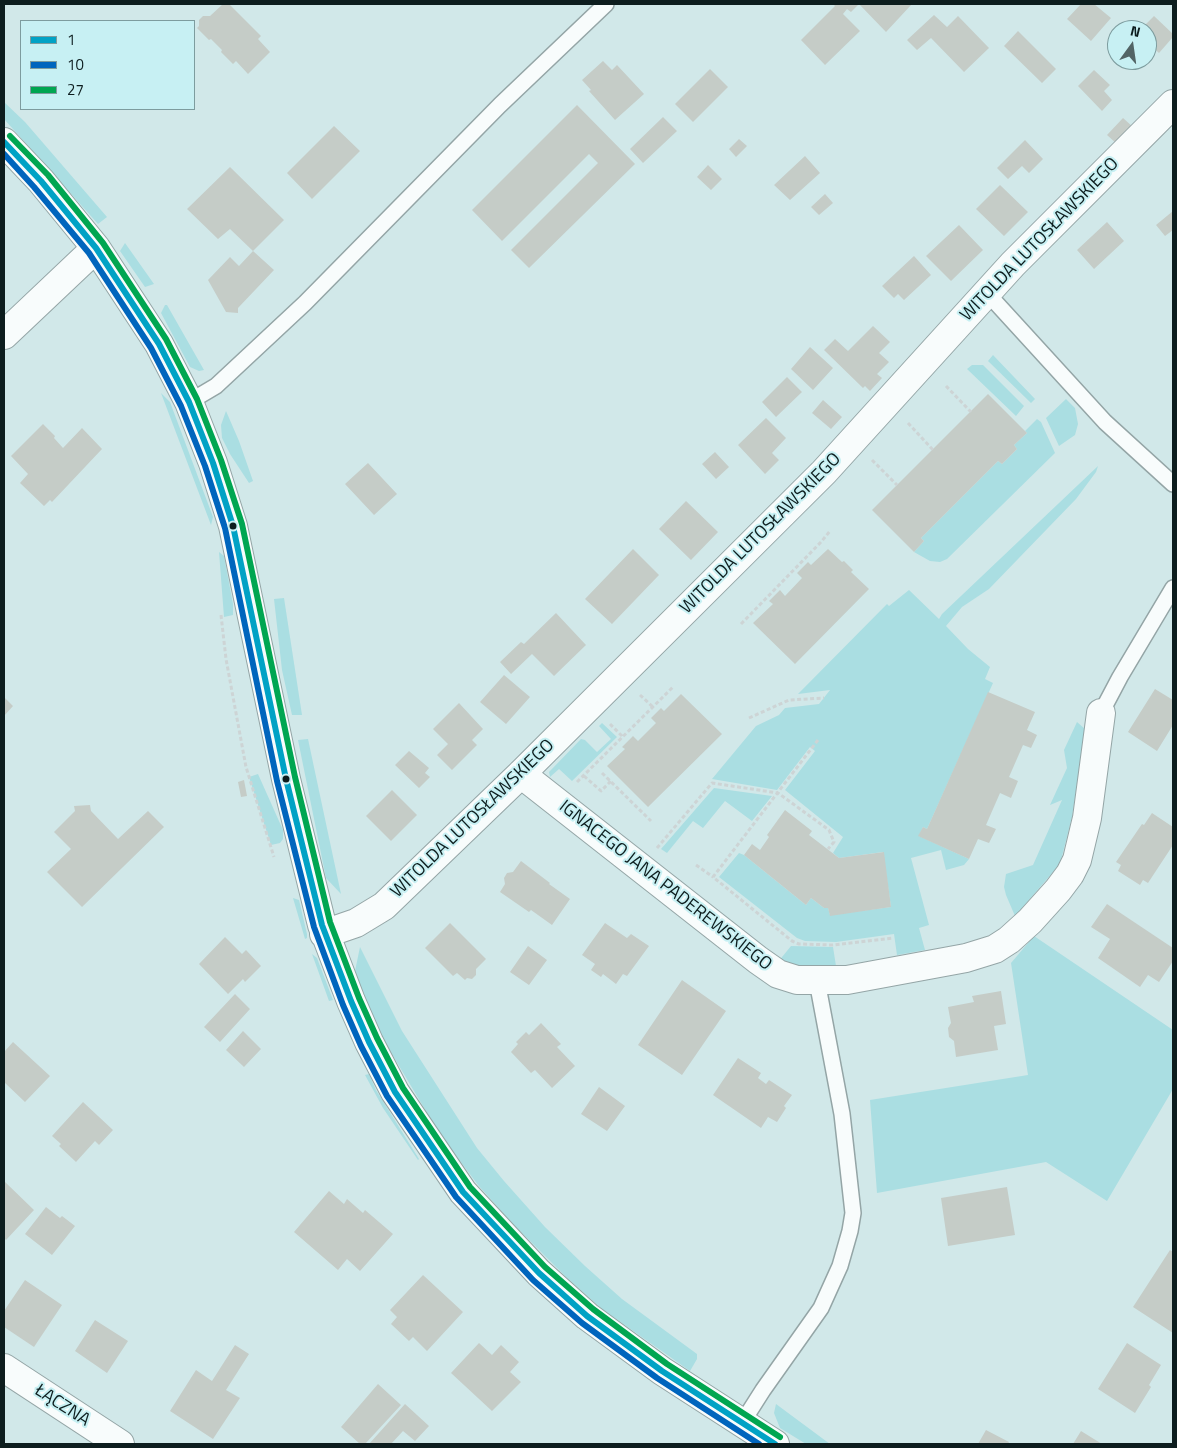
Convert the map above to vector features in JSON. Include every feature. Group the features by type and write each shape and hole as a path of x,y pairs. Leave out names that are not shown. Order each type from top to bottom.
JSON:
{"street":[{"name":"WITOLDA LUTOSŁAWSKIEGO","path":"324,934 356,923 384,906 521,774 824,472 988,294 1013,264 1173,104"},
{"path":"4,142 41,181 96,248 159,344 189,402 213,462 233,526 286,779 324,934 365,1034 395,1092 463,1192 539,1273 587,1316 662,1371 775,1444"},
{"path":"4,335 96,248"},
{"name":"IGNACEGO JANA PADEREWSKIEGO","path":"521,774 768,968 778,974 797,980 848,980 966,958 995,949 1009,940 1030,921 1058,890 1070,874 1076,860 1087,818 1102,713"},
{"name":"ŁĄCZNA","path":"4,1368 120,1444"}],"lane":[{"path":"189,402 216,386 305,303 500,105 606,4"},
{"path":"988,294 1105,422 1173,484"},
{"name":"IGNACEGO JANA PADEREWSKIEGO","path":"1102,713 1120,677 1173,588"},
{"path":"742,1423 821,1308 840,1266 850,1232 852,1213 842,1114 817,981"}],"path":[{"path":"946,386 971,412"},
{"path":"908,423 933,450"},
{"path":"872,460 897,485"},
{"path":"741,624 830,531"},
{"path":"611,781 601,791 585,774 674,686"},
{"path":"636,691 653,707"},
{"path":"749,718 789,700 824,698"},
{"path":"713,877 818,740"},
{"path":"602,773 651,821"},
{"path":"641,868 712,783 778,793 829,830 834,842 828,849"},
{"path":"696,865 792,941 799,944 833,945 893,938"}],"shaded area":[{"path":"4,102 25,122 107,217 98,224 4,119"},
{"path":"125,243 154,284 145,287 120,251"},
{"path":"165,305 167,305 204,370 199,371 190,367 161,313"},
{"path":"993,355 1035,399 1031,403 988,361"},
{"path":"972,365 983,365 1024,406 1016,416 967,369"},
{"path":"161,393 170,402 213,517 211,525"},
{"path":"1066,399 1075,408 1078,424 1075,435 1059,446 1046,418"},
{"path":"226,411 253,481 249,483 222,438 221,425"},
{"path":"1037,419 1041,422 1055,453 947,559 940,562 930,561 914,552 924,541 921,538 998,461 1002,464 1017,449 1014,445 1027,433 1025,431"},
{"path":"1098,466 1096,472 1076,499 989,589 962,607 946,626 968,649 990,667 985,679 993,683 927,829 923,827 919,836 969,859 964,865 946,870 941,850 911,858 929,925 919,928 925,950 897,955 894,934 836,942 805,941 797,938 719,877 739,853 806,905 811,898 824,908 828,908 830,915 891,907 883,852 839,858 833,853 843,837 785,790 815,751 810,747 777,790 712,779 756,726 779,715 785,708 819,704 830,690 798,694 887,604 889,606 909,590 939,619 942,614"},
{"path":"219,552 224,556 233,604 233,615 224,617"},
{"path":"284,598 302,715 292,715 282,670 274,599"},
{"path":"1077,722 1085,729 1072,817 1060,864 1015,916 1004,887 1006,874 1033,865 1062,800 1050,805 1067,768 1064,750"},
{"path":"602,723 617,737 572,781 559,769 550,777 549,772 581,739 585,740 597,752 611,739 599,726"},
{"path":"308,739 341,894 326,878 298,740"},
{"path":"258,774 283,830 283,839 280,843 271,845 249,777"},
{"path":"714,788 772,796 752,821 725,801 703,828 693,821 667,853 661,849"},
{"path":"293,898 299,900 307,934 305,939"},
{"path":"1034,936 1173,1030 1173,1089 1107,1201 1046,1162 877,1193 870,1100 1028,1075 1011,963"},
{"path":"791,946 833,947 836,966 789,970 778,962"},
{"path":"360,947 402,1031 477,1148 545,1227 585,1266 622,1299 697,1354 697,1359 690,1371 602,1309 566,1277 511,1222 478,1185 439,1133 383,1039 355,971"},
{"path":"312,954 317,958 333,1000 329,1001"},
{"path":"369,1074 376,1090 418,1160 383,1108 365,1075"},
{"path":"776,1404 830,1444 806,1444 780,1428 774,1413"}],"building":[{"path":"223,4 229,4 261,36 258,39 270,52 248,74 236,61 233,64 211,39 209,40 197,28 199,20 203,16 210,16"},
{"path":"833,4 859,4 851,12 847,9 843,14 860,31 825,65 801,40 835,6"},
{"path":"859,4 912,4 886,32"},
{"path":"1081,4 1094,4 1111,18 1107,20 1107,23 1091,41 1067,19"},
{"path":"934,15 947,27 958,16 989,48 964,72 931,38 917,50 907,40"},
{"path":"1154,16 1173,34 1173,37 1159,53 1157,51 1157,20 1150,20"},
{"path":"1018,31 1056,69 1042,83 1004,46"},
{"path":"603,61 612,70 617,65 644,94 615,120 589,91 591,90 582,80"},
{"path":"710,69 728,87 693,122 675,104"},
{"path":"1094,70 1110,85 1104,91 1112,100 1102,111 1078,86"},
{"path":"577,105 635,164 529,268 511,250 598,163 589,154 502,241 472,210"},
{"path":"663,117 677,131 643,163 630,149"},
{"path":"1123,118 1133,127 1117,144 1107,135"},
{"path":"334,126 360,151 312,199 287,173"},
{"path":"739,139 747,146 736,157 729,149"},
{"path":"1025,140 1043,159 1029,173 1022,166 1008,179 997,168"},
{"path":"805,156 820,173 790,200 774,185"},
{"path":"708,165 722,179 711,190 697,177"},
{"path":"230,167 284,220 253,251 230,229 218,239 187,209"},
{"path":"1000,185 1028,212 1004,236 976,209"},
{"path":"825,194 833,203 819,215 811,207"},
{"path":"1173,211 1173,230 1165,236 1156,225"},
{"path":"1107,222 1124,241 1094,269 1077,250"},
{"path":"959,225 983,250 951,281 926,256"},
{"path":"253,251 274,270 238,308 238,313 226,312 208,280 230,257 239,266"},
{"path":"914,256 931,275 904,300 898,294 894,298 882,286"},
{"path":"873,326 890,342 879,353 889,362 877,374 882,378 870,391 865,386 863,388 824,350 835,339 848,351"},
{"path":"810,347 833,368 813,390 791,369"},
{"path":"787,377 802,392 776,417 762,402"},
{"path":"988,394 1027,433 1014,445 1017,449 1002,464 998,461 921,538 924,541 914,552 872,510"},
{"path":"823,400 842,417 831,429 812,413"},
{"path":"766,418 786,438 772,453 779,460 765,474 738,445"},
{"path":"43,424 55,436 54,438 63,448 82,428 102,449 52,502 50,500 44,506 20,483 28,474 11,456"},
{"path":"715,452 729,467 716,479 702,464"},
{"path":"368,463 397,494 374,515 345,484"},
{"path":"686,501 718,532 691,560 659,529"},
{"path":"633,549 659,575 612,624 585,599"},
{"path":"828,549 842,562 844,561 853,570 851,572 869,589 795,664 753,623 773,604 769,601 780,590 785,596 802,578 797,573 808,562 811,565"},
{"path":"556,613 586,645 554,676 532,654 511,674 500,662 521,642 524,644"},
{"path":"504,675 530,697 506,724 480,702"},
{"path":"1155,689 1173,700 1173,725 1157,751 1128,732"},
{"path":"988,692 1035,712 1027,730 1037,735 1031,748 1023,745 1009,777 1018,781 1011,798 1000,793 986,825 996,829 989,843 978,839 969,859 918,836 923,827 927,829"},
{"path":"681,694 722,734 648,807 607,766 625,749 622,747 633,736 638,741 656,723 651,718 661,708 664,711"},
{"path":"4,697 13,706 4,716"},
{"path":"459,703 483,729 472,740 477,745 452,770 437,755 448,744 433,729"},
{"path":"409,751 429,768 425,773 430,777 419,788 395,765"},
{"path":"244,780 247,796 241,797 238,782"},
{"path":"392,790 417,815 391,841 366,816"},
{"path":"90,805 91,811 118,839 148,811 164,827 82,907 47,872 71,849 54,832 75,811 74,806"},
{"path":"785,810 812,831 809,835 839,858 884,852 891,907 830,916 828,908 824,908 811,898 806,905 744,855 752,844 760,850 769,837 767,835"},
{"path":"1152,813 1173,827 1173,845 1148,883 1143,880 1140,885 1118,871 1121,865 1116,862 1142,824 1144,825"},
{"path":"521,861 570,899 552,925 500,892 505,884 504,878 507,873 513,872"},
{"path":"1107,904 1173,948 1173,961 1159,982 1148,975 1140,987 1098,958 1110,939 1091,927"},
{"path":"450,923 486,959 476,969 476,975 472,979 467,978 465,980 457,973 453,976 425,948"},
{"path":"605,923 627,938 631,934 649,946 627,976 623,974 616,984 603,974 601,977 591,970 595,964 582,955"},
{"path":"225,937 242,954 246,950 261,966 245,982 243,979 228,994 199,964"},
{"path":"528,946 547,960 529,985 510,972"},
{"path":"682,980 726,1011 682,1075 638,1045"},
{"path":"1001,991 1006,1024 994,1026 998,1050 956,1057 954,1041 949,1037 948,1028 951,1023 948,1007 974,1002 972,996"},
{"path":"235,994 250,1009 220,1042 204,1027"},
{"path":"541,1023 561,1044 557,1047 575,1066 552,1088 535,1070 531,1073 511,1052 518,1044 516,1042 526,1032 529,1035"},
{"path":"243,1031 261,1049 244,1067 226,1050"},
{"path":"13,1042 50,1076 25,1102 4,1082 4,1052"},
{"path":"738,1058 761,1073 758,1078 766,1084 769,1080 792,1095 784,1106 786,1108 777,1122 768,1117 761,1128 713,1095"},
{"path":"599,1087 625,1106 607,1131 581,1114"},
{"path":"83,1102 113,1130 99,1145 95,1141 76,1162 59,1146 61,1144 52,1136"},
{"path":"4,1181 34,1210 6,1240 4,1238"},
{"path":"1007,1187 1015,1235 948,1246 941,1198"},
{"path":"329,1191 344,1204 347,1199 363,1213 365,1210 393,1234 360,1271 347,1259 338,1270 294,1232"},
{"path":"46,1207 60,1218 62,1216 75,1226 52,1255 25,1234"},
{"path":"1170,1250 1173,1252 1173,1333 1133,1307"},
{"path":"423,1275 463,1312 427,1351 413,1337 409,1341 391,1324 397,1317 390,1310"},
{"path":"25,1280 62,1305 34,1347 4,1327 4,1311"},
{"path":"95,1320 128,1341 107,1373 75,1351"},
{"path":"479,1343 492,1355 501,1345 519,1362 510,1372 521,1382 492,1411 451,1373"},
{"path":"1127,1343 1161,1365 1149,1385 1151,1387 1135,1413 1098,1389"},
{"path":"235,1345 249,1354 226,1390 240,1398 213,1439 170,1411 196,1370 212,1381"},
{"path":"378,1384 401,1405 365,1444 360,1444 341,1427"},
{"path":"405,1404 429,1426 415,1441 403,1431 391,1444 369,1444"},
{"path":"986,1430 1009,1442 1008,1444 978,1444"},
{"path":"1081,1431 1102,1444 1073,1444"}],"transit line":[{"name":"27","path":"10,136 48,175 103,243 166,339 197,399 221,460 242,524 295,777 330,922 359,998 403,1088 470,1187 545,1267 593,1309 667,1364 780,1437"},
{"name":"1","path":"4,142 41,181 96,248 159,344 189,402 213,463 233,526 286,779 322,925 351,1001 369,1042 395,1092 463,1192 539,1273 587,1316 662,1371 775,1444"},
{"name":"10","path":"4,154 89,253 151,348 181,406 205,466 225,528 277,781 314,927 343,1005 361,1046 387,1096 456,1197 533,1280 582,1323 657,1378 759,1444"}]}
